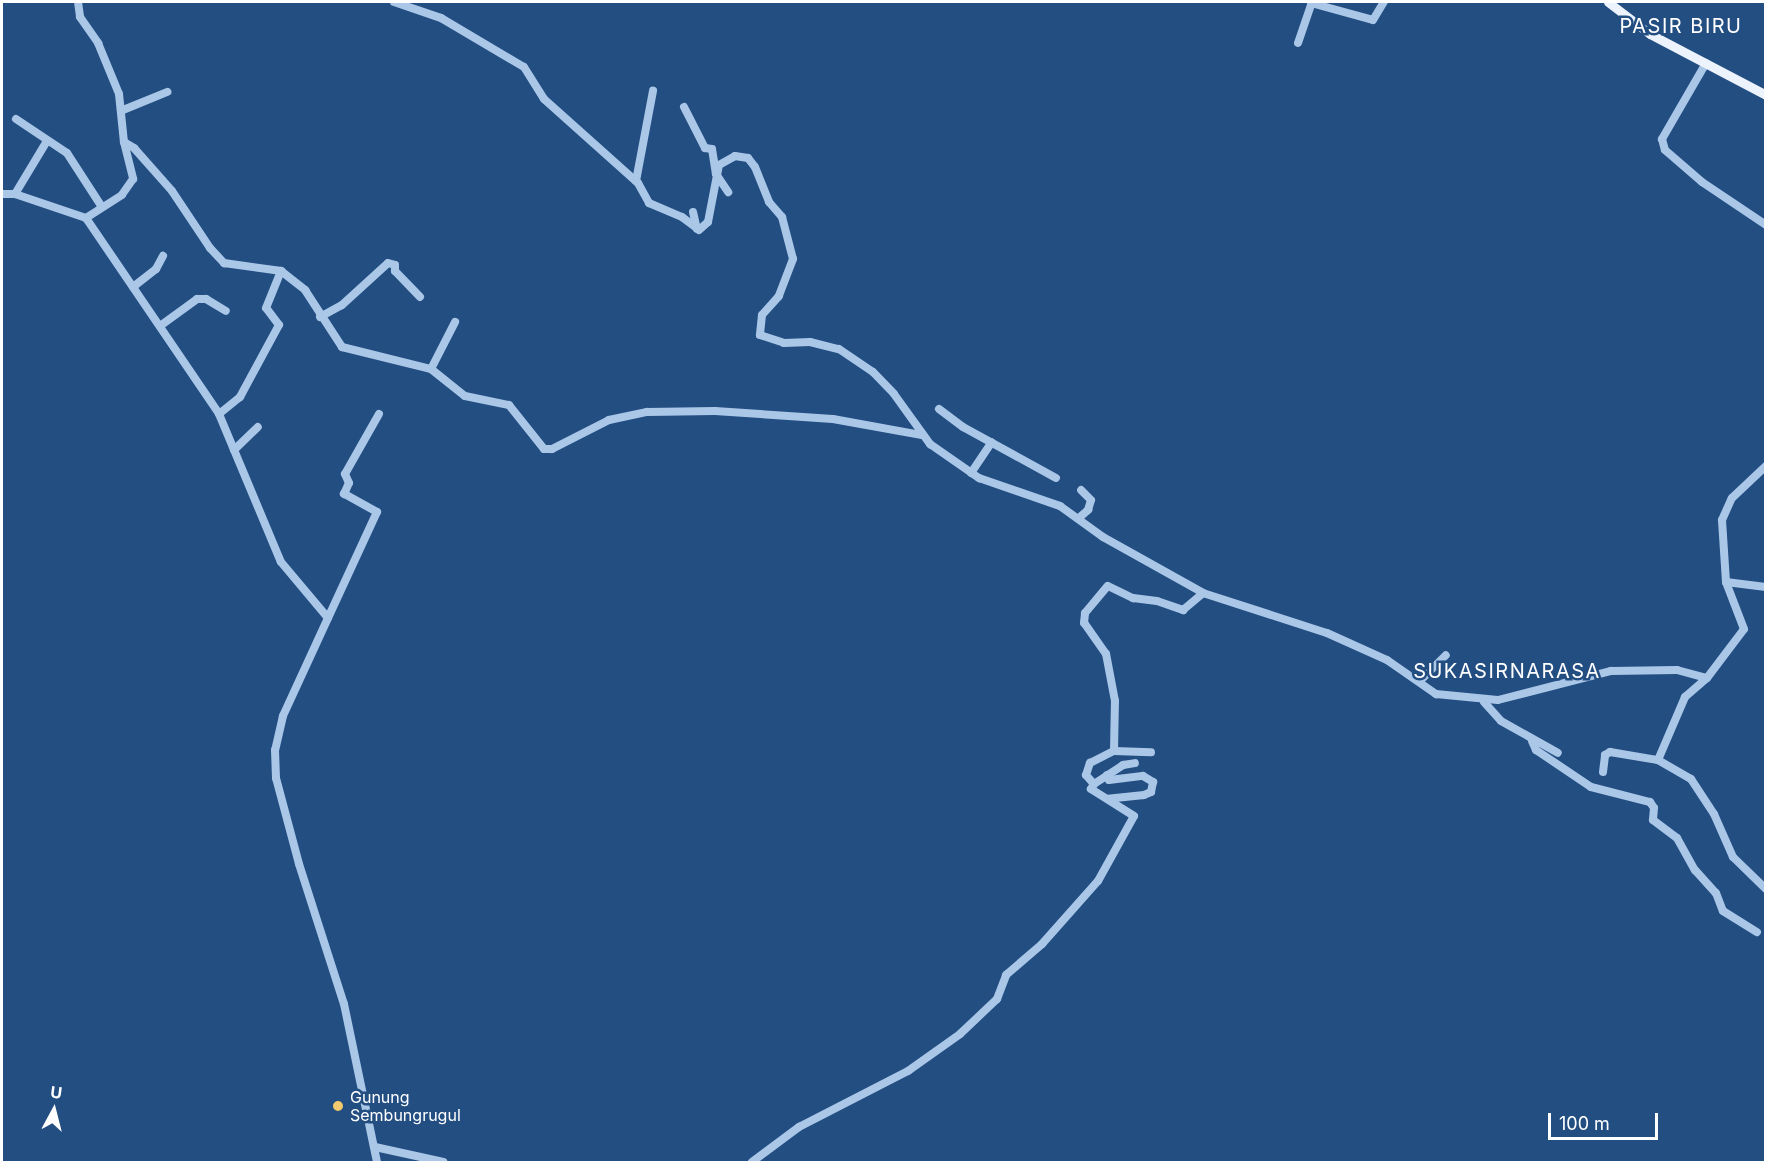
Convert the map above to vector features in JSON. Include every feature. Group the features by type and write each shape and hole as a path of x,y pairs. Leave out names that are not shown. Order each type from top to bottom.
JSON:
{"main road":[{"path":"1608,2 1650,34 1766,95"}],"street":[{"path":"78,2 80,16 98,43 123,110 124,142 132,185 86,218"},
{"path":"394,2 441,18 524,67 544,99 636,181 652,206 682,217 697,229 703,229 708,222 716,174 712,149 705,148 684,107"},
{"path":"1298,43 1312,2 1373,20 1384,2"},
{"path":"1706,63 1662,139 1665,150 1766,225"},
{"path":"636,181 652,91"},
{"path":"123,110 167,92"},
{"path":"16,119 67,153 102,207"},
{"path":"15,194 47,141"},
{"path":"124,142 134,148 172,191 210,248 224,263 281,271 298,282 342,347 431,369 465,396 514,409 540,447 548,450 609,420 647,412 715,411 833,419 871,429 921,435"},
{"path":"716,174 727,159 741,156 752,162 769,202 782,217 792,256 779,296 762,315 760,335 784,343 810,342 839,349 873,372 894,394 921,435 971,473 1080,517 1103,537 1203,593 1327,633 1387,660 1421,680 1436,694 1484,702 1611,671 1677,670 1707,678"},
{"path":"716,174 728,192"},
{"path":"2,194 15,194 86,218 219,414 281,562 328,618"},
{"path":"693,212 697,229"},
{"path":"133,287 156,269 163,256"},
{"path":"320,317 342,305 388,263 395,265 395,271 420,297"},
{"path":"219,414 240,397 279,325 266,308 281,271"},
{"path":"160,326 196,299 206,299 226,310"},
{"path":"431,369 455,322"},
{"path":"939,409 1056,478"},
{"path":"377,1162 344,1004 299,864 276,778 275,750 283,716 377,512 344,494 349,483 345,474 379,414"},
{"path":"234,450 258,427"},
{"path":"971,473 992,442"},
{"path":"1658,760 1685,697 1707,678 1744,629 1726,582 1722,520 1732,498 1766,466"},
{"path":"1080,517 1088,510 1091,500 1081,490"},
{"path":"1726,582 1766,587"},
{"path":"1114,751 1114,688 1104,647 1084,623 1085,613 1108,586 1133,598 1157,601 1183,610 1203,593"},
{"path":"1421,680 1446,655"},
{"path":"1484,702 1495,716 1532,741 1558,753"},
{"path":"1532,741 1536,750 1591,786 1650,801 1654,808 1653,820 1677,838 1695,870 1715,891 1723,911 1757,932"},
{"path":"1094,784 1086,775 1087,768 1114,751 1151,752"},
{"path":"1603,772 1605,755 1610,752 1658,760 1691,779 1714,814 1733,857 1766,889"},
{"path":"752,1162 799,1126 934,1054 997,999 1006,975 1042,944 1109,865 1134,816 1091,789 1094,784 1123,765 1135,763"},
{"path":"1107,775 1109,780 1143,777 1153,782 1151,792 1144,795 1107,799"},
{"path":"375,1147 443,1162"}],"place":[{"name":"Gunung Sembungrugul","path":"338,1106"}],"district":[{"name":"PASIR BIRU","path":"1681,26"},
{"name":"SUKASIRNARASA","path":"1507,671"}]}
